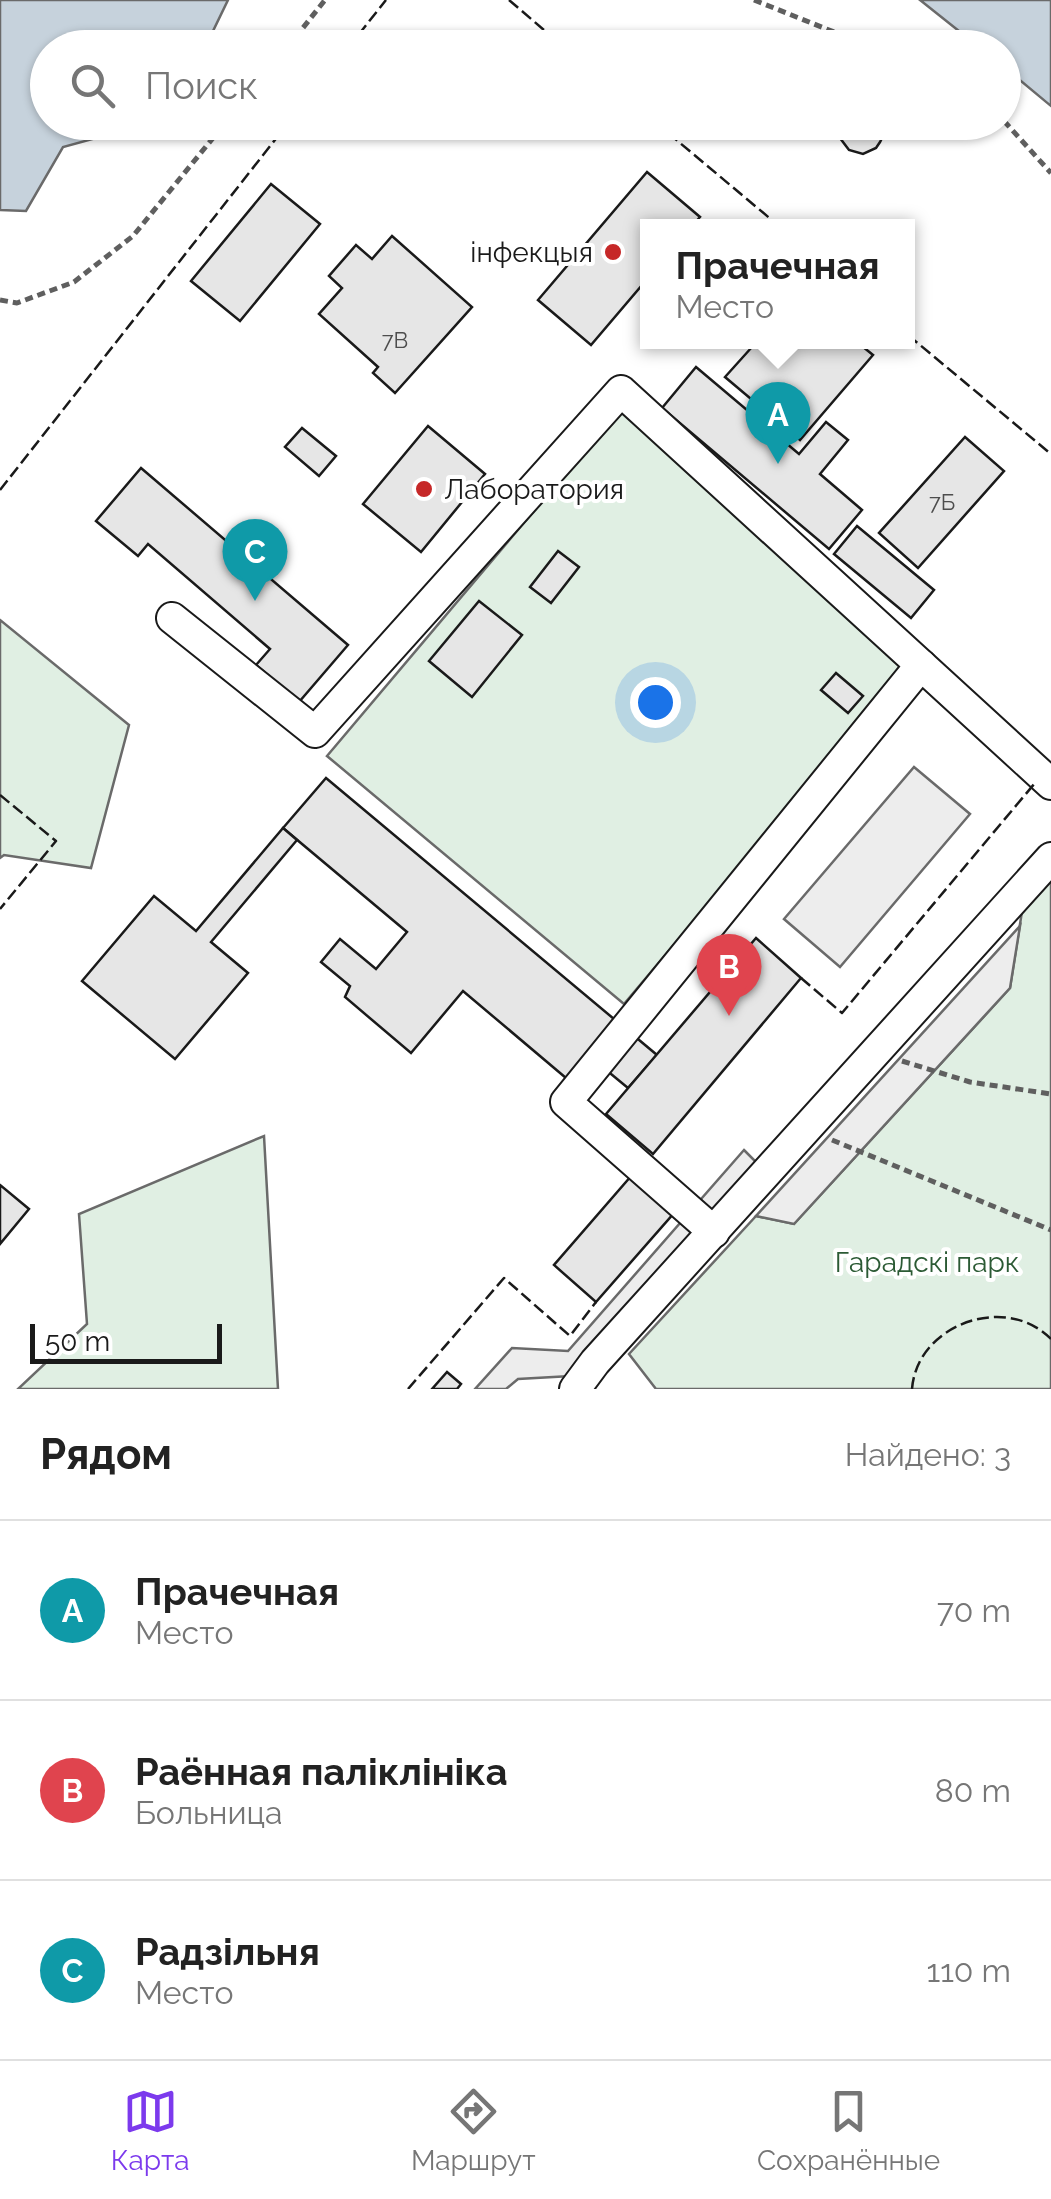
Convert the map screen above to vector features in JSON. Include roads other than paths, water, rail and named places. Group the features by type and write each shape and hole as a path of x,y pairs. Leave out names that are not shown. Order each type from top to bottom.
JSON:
{"lane":[{"path":"172,618 315,732 621,391 1051,784"},
{"path":"714,1232 566,1102 921,665"},
{"path":"575,1389 595,1362 1051,858"}],"place":[{"name":"інфекцыя","path":"613,252"},
{"name":"Прачечная","path":"778,464"},
{"name":"Лаборатория","path":"424,489"},
{"name":"Радзільня","path":"255,601"},
{"name":"Раённая паліклініка","path":"729,1016"}],"park label":[{"name":"Гарадскі парк","path":"927,1262"}]}
